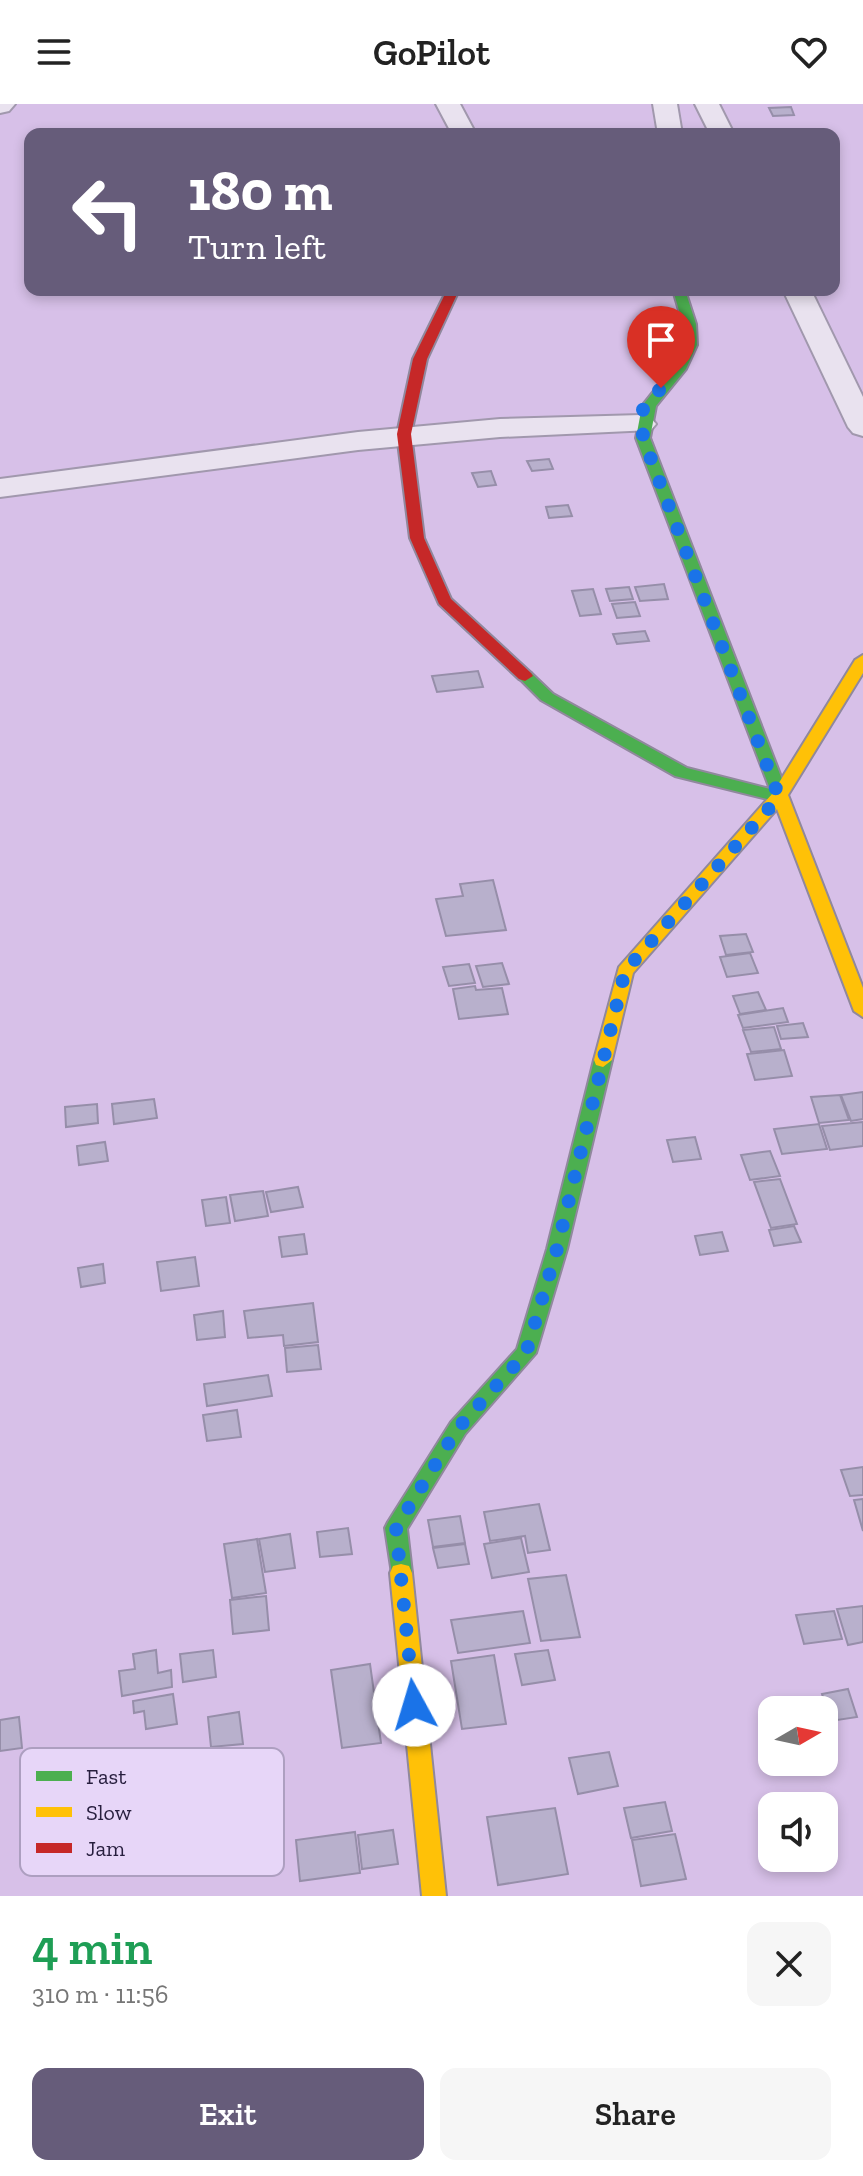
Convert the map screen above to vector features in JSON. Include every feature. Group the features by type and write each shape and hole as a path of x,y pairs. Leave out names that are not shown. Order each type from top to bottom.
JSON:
{"street":[{"path":"448,104 461,128"},
{"path":"665,104 669,128"},
{"path":"707,104 719,128"},
{"path":"450,296 420,359 404,437 417,538 444,601 547,697 681,772 779,797"},
{"path":"681,296 691,320 690,350 684,364 649,399 642,411 643,438 863,1011"},
{"path":"800,296 863,427"},
{"path":"0,488 216,457 404,437 500,428 641,424"},
{"path":"434,1896 396,1528 458,1428 526,1353 557,1249 625,971 779,797 863,660"}],"shaded area":[{"path":"0,104 863,104 863,1896 0,1896"}],"building":[{"path":"791,107 794,115 773,116 769,108"},
{"path":"549,459 553,469 532,471 527,461"},
{"path":"491,471 496,485 478,487 472,473"},
{"path":"568,505 572,516 549,518 546,507"},
{"path":"664,584 668,599 640,601 635,587"},
{"path":"629,587 633,599 610,601 606,589"},
{"path":"593,589 601,614 580,616 572,591"},
{"path":"635,602 640,616 617,618 612,604"},
{"path":"645,631 649,641 617,644 613,634"},
{"path":"478,671 483,687 437,692 432,676"},
{"path":"493,880 506,930 446,936 436,899 463,896 460,884"},
{"path":"746,934 753,952 726,955 720,936"},
{"path":"750,953 758,973 727,977 720,957"},
{"path":"502,963 509,984 483,987 476,966"},
{"path":"469,964 475,983 449,986 443,967"},
{"path":"475,986 476,990 502,988 508,1014 459,1019 453,989"},
{"path":"758,992 766,1010 740,1014 733,996"},
{"path":"783,1008 788,1022 743,1028 738,1015"},
{"path":"803,1023 808,1037 781,1039 777,1026"},
{"path":"774,1027 781,1049 751,1052 743,1030"},
{"path":"784,1050 792,1076 755,1080 747,1054"},
{"path":"863,1092 863,1119 851,1121 841,1095"},
{"path":"840,1095 849,1120 819,1123 811,1097"},
{"path":"154,1099 157,1118 114,1124 112,1104"},
{"path":"97,1104 98,1123 66,1127 65,1107"},
{"path":"863,1122 863,1146 830,1150 822,1126"},
{"path":"819,1124 827,1149 782,1154 774,1129"},
{"path":"695,1137 701,1159 673,1162 667,1140"},
{"path":"105,1142 108,1161 79,1165 77,1146"},
{"path":"770,1151 780,1176 750,1180 741,1155"},
{"path":"780,1179 797,1224 771,1228 754,1182"},
{"path":"298,1187 303,1207 271,1212 266,1192"},
{"path":"263,1191 268,1216 235,1221 230,1195"},
{"path":"226,1197 230,1223 206,1226 202,1200"},
{"path":"794,1226 801,1242 774,1246 769,1230"},
{"path":"722,1232 728,1251 700,1255 695,1236"},
{"path":"304,1234 307,1254 282,1257 279,1237"},
{"path":"195,1257 199,1286 161,1291 157,1262"},
{"path":"103,1264 105,1283 81,1287 78,1268"},
{"path":"313,1303 318,1342 284,1346 283,1335 248,1338 244,1311"},
{"path":"223,1311 225,1337 197,1340 194,1315"},
{"path":"318,1345 321,1369 287,1372 285,1348"},
{"path":"268,1375 272,1396 207,1406 204,1384"},
{"path":"237,1410 241,1437 207,1441 203,1415"},
{"path":"863,1467 863,1495 850,1496 841,1470"},
{"path":"863,1499 863,1531 854,1500"},
{"path":"539,1504 550,1550 528,1553 525,1536 490,1541 484,1512"},
{"path":"460,1516 465,1543 433,1547 428,1520"},
{"path":"348,1528 352,1554 320,1557 317,1532"},
{"path":"290,1534 295,1568 265,1572 259,1539"},
{"path":"521,1538 529,1572 492,1578 484,1544"},
{"path":"257,1539 266,1593 232,1598 224,1544"},
{"path":"465,1544 469,1564 438,1568 433,1548"},
{"path":"566,1575 580,1637 541,1641 528,1579"},
{"path":"266,1596 269,1630 233,1634 230,1600"},
{"path":"863,1606 863,1642 848,1645 837,1609"},
{"path":"523,1611 530,1643 458,1653 451,1620"},
{"path":"834,1611 842,1639 804,1644 796,1615"},
{"path":"156,1650 158,1673 171,1670 172,1687 122,1696 119,1671 135,1669 133,1654"},
{"path":"213,1650 216,1677 183,1682 180,1654"},
{"path":"548,1650 555,1680 522,1685 515,1654"},
{"path":"494,1655 506,1724 462,1729 451,1661"},
{"path":"370,1664 381,1743 342,1748 331,1670"},
{"path":"848,1689 857,1717 838,1720 838,1696 822,1694"},
{"path":"173,1694 177,1724 146,1729 144,1711 134,1713 133,1701"},
{"path":"239,1712 243,1744 211,1747 208,1717"},
{"path":"19,1717 22,1748 0,1751 0,1720"},
{"path":"609,1752 618,1786 578,1794 569,1758"},
{"path":"665,1802 672,1831 631,1838 624,1808"},
{"path":"555,1808 568,1874 498,1885 487,1817"},
{"path":"393,1830 398,1864 362,1869 358,1835"},
{"path":"355,1832 360,1873 300,1881 296,1840"},
{"path":"675,1834 686,1879 641,1886 632,1840"}],"traffic: fast":[{"path":"681,296 690,324 690,345 679,369 649,406 643,438 780,795"},
{"path":"525,676 547,697 681,772 779,797"},
{"path":"401,1573 396,1528 458,1428 526,1353 557,1249 603,1060"}],"traffic: slow":[{"path":"603,1060 625,971 779,797 863,660"},
{"path":"780,795 863,1011"},
{"path":"401,1573 434,1896"}],"traffic: jam":[{"path":"450,296 420,359 404,434 417,538 444,601 525,676"}],"route":[{"path":"414,1705 396,1528 425,1476 458,1428 526,1353 557,1249 625,971 779,797 643,438 642,411 661,388"}]}
